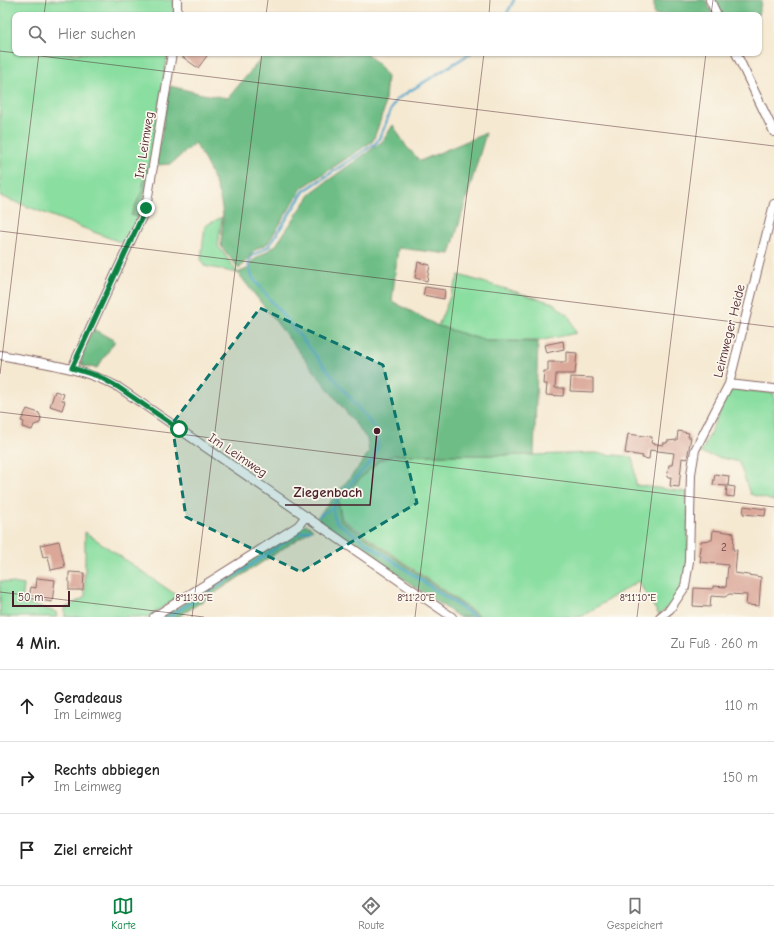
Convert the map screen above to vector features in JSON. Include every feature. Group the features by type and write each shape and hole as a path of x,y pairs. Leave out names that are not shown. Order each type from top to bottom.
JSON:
{"street":[{"path":"177,0 177,12"},
{"path":"710,0 716,12"},
{"name":"Im Leimweg","path":"72,368 146,208 171,56"},
{"path":"737,56 774,132"},
{"name":"Leimweger Heide","path":"660,617 670,609 685,587 689,561 692,474 695,450 729,384 774,204"},
{"name":"Im Leimweg","path":"0,355 72,368 98,376 118,387 452,617"},
{"path":"729,384 774,389"},
{"path":"154,617 298,526 306,516"}],"highlighted area":[{"path":"260,308 383,365 417,503 301,572 186,517 172,424"}],"green space":[{"path":"0,0 174,0 174,12 12,12 12,56 168,56 150,166 146,169 142,191 131,215 138,217 125,244 0,196"},
{"path":"654,0 706,0 712,12 654,12"},
{"path":"714,0 762,0 759,12 720,12"},
{"path":"263,56 369,56 379,65 387,76 384,110 373,141 302,188 268,243 255,250 239,269 221,246 223,218 220,198 205,160 195,143 171,164 156,165 170,86 202,94 228,98"},
{"path":"393,125 406,146 420,161 486,133 450,254 398,248 392,301 438,326 486,341 538,342 534,455 395,455 379,460 338,500 341,520 479,617 459,617 316,519 369,452 367,439 238,273 251,267 251,262 276,245 312,192 383,141"},
{"path":"150,166 146,192 138,217 131,215 142,191 146,169"},
{"path":"222,217 218,246 238,273 204,266 201,259 205,226"},
{"path":"459,275 553,303 569,316 576,333 539,341 486,341 438,326"},
{"path":"93,329 115,341 97,368 82,366 81,356"},
{"path":"734,389 774,393 774,501 750,494 739,462 700,453 727,395"},
{"path":"595,453 633,457 636,485 687,492 688,547 685,575 682,588 676,598 659,615 638,581 581,617 481,617 342,519 338,500 379,461 395,455 534,455"},
{"path":"306,524 313,529 178,617 162,617"},
{"path":"85,532 179,597 148,617 65,617 65,608 85,597"},
{"path":"0,581 24,585 22,602 56,612 57,617 0,617"}],"building":[{"path":"181,56 207,56 198,68"},
{"path":"418,262 430,265 427,281 415,278"},
{"path":"425,287 445,290 444,299 423,295"},
{"path":"563,341 564,349 546,353 544,345"},
{"path":"566,352 577,353 575,374 556,374 555,388 564,388 563,396 546,395 547,384 543,384 544,371 548,371 548,362 566,362"},
{"path":"571,377 593,378 593,392 570,391"},
{"path":"55,391 64,394 62,400 65,401 62,410 50,406"},
{"path":"27,409 39,413 41,418 40,423 34,425 32,430 22,427 24,422 21,421"},
{"path":"678,431 689,433 688,437 691,437 687,459 682,458 679,487 670,486 671,477 667,477 669,465 672,465 674,453 650,450 649,459 642,458 643,456 625,453 628,434 652,437 651,443 663,445 663,443 667,443 667,441 677,440"},
{"path":"715,474 729,476 728,486 735,487 734,497 726,496 727,486 713,485"},
{"path":"744,506 766,509 765,516 743,514"},
{"path":"713,530 734,533 733,550 737,550 735,573 761,577 759,606 746,605 747,595 729,594 725,597 711,596 710,607 693,606 694,588 713,589 713,586 726,587 728,565 700,562 701,556 699,555 701,541 712,540"},
{"path":"59,541 65,567 51,570 48,556 43,557 40,545"},
{"path":"69,572 84,573 83,590 69,590"},
{"path":"37,578 55,580 52,602 29,598 31,587 36,588"}],"waterway":[{"path":"508,12 514,0"},
{"path":"466,56 397,99 376,143 304,191 269,246 252,256 248,263 252,277 377,431 378,446 373,459 336,500 333,511 336,522 475,617"},
{"path":"319,516 333,507"},
{"path":"168,617 248,567 296,534 310,530"}],"place":[{"name":"Ziegenbach","path":"377,431"}],"route":[{"path":"146,208 72,368 98,376 118,387 179,429"}]}
